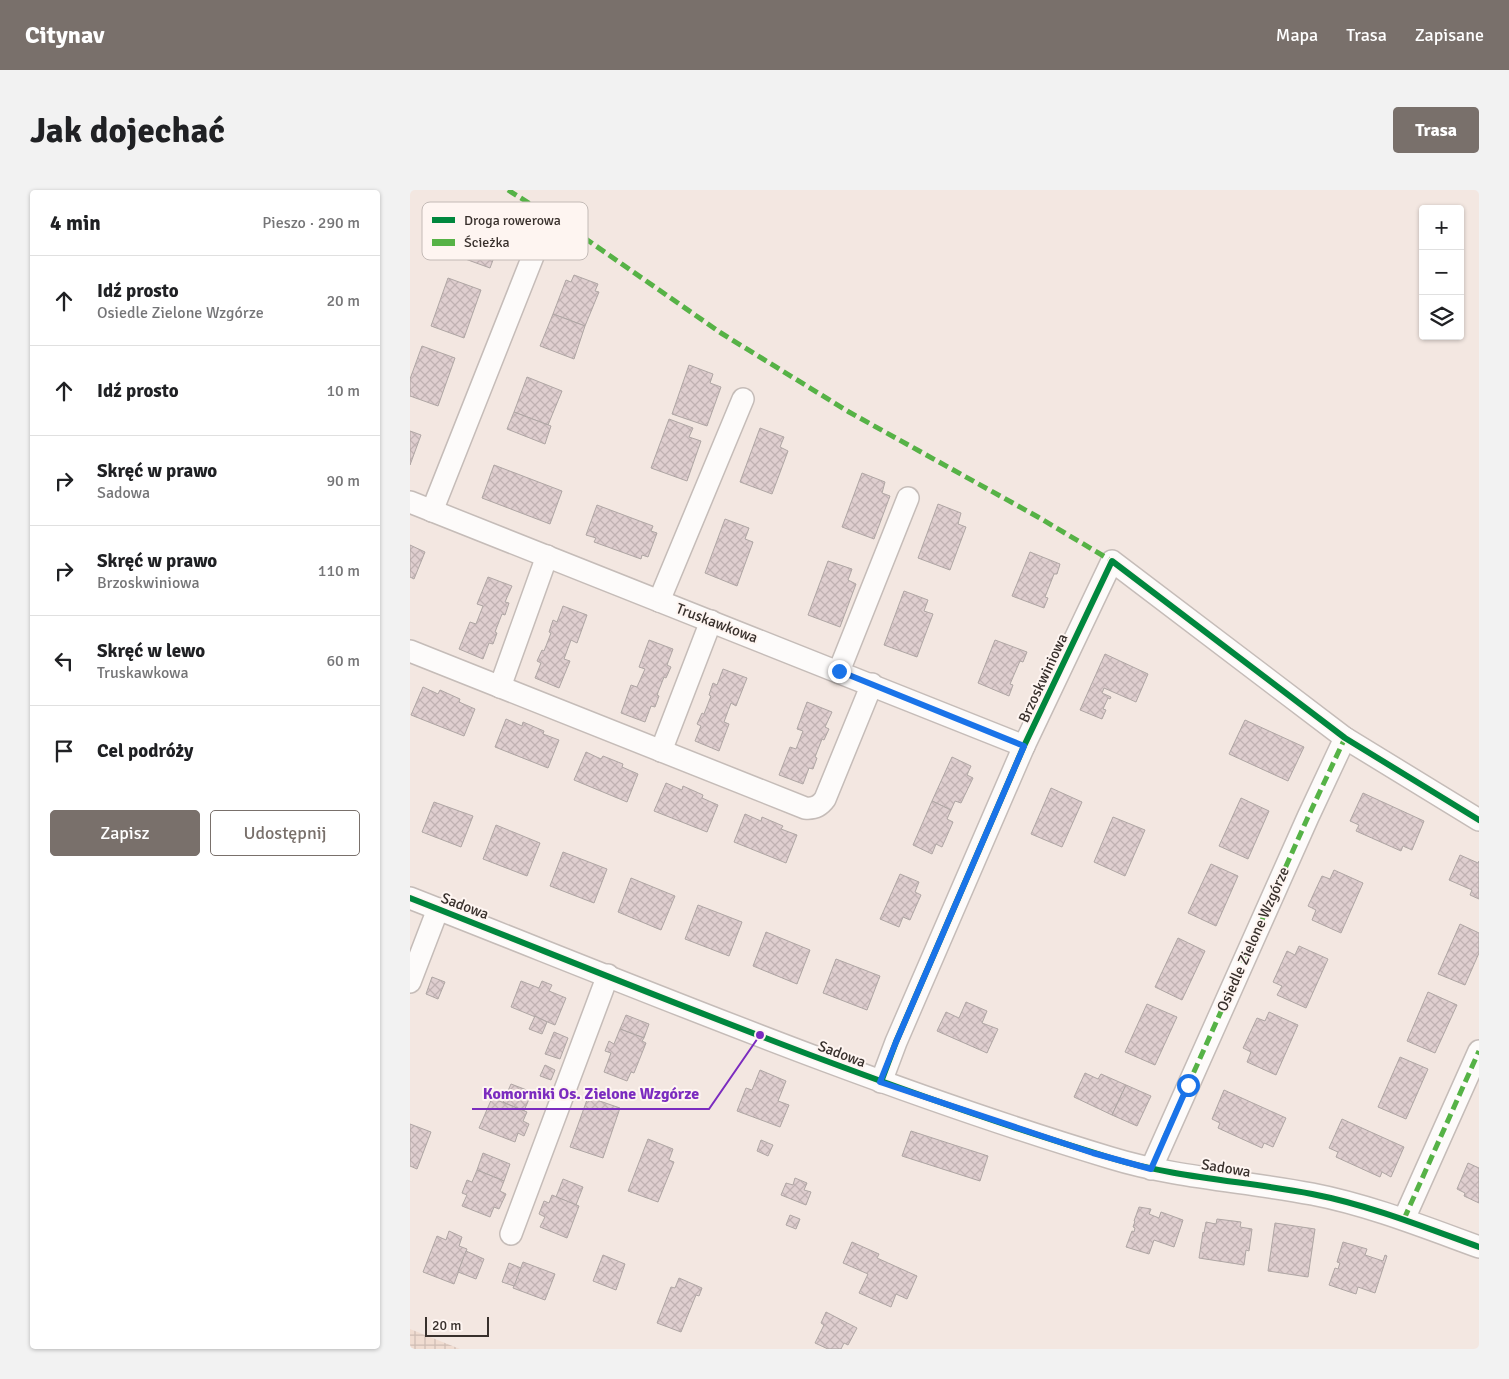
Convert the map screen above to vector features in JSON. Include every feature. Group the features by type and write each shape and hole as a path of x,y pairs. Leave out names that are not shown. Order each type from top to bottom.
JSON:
{"street":[{"path":"432,511 531,260"},
{"path":"659,600 743,399"},
{"path":"839,671 908,498"},
{"name":"Truskawkowa","path":"410,502 1024,746"},
{"path":"500,687 547,556"},
{"name":"Brzoskwiniowa","path":"880,1082 1024,746 1112,561 1344,738"},
{"path":"661,751 711,621"},
{"path":"410,651 811,809 817,807 825,799 872,684"},
{"path":"1344,738 1479,820"},
{"name":"Osiedle Zielone Wzgórze","path":"1151,1169 1344,738"},
{"name":"Sadowa","path":"410,898 880,1082 1093,1153 1151,1169 1309,1193 1355,1204 1404,1219 1479,1247"},
{"path":"410,982 438,909"},
{"path":"511,1234 608,975"},
{"path":"1404,1219 1479,1051"}],"shaded area":[{"path":"410,1329 460,1349 410,1349"}],"building":[{"path":"468,260 493,260 490,268"},
{"path":"574,275 598,284 595,291 599,292 585,326 553,314 566,280 571,282"},
{"path":"448,278 481,290 464,338 431,326"},
{"path":"553,314 585,326 574,359 540,346"},
{"path":"422,346 455,358 438,406 410,396 410,379"},
{"path":"689,365 713,374 710,383 721,387 707,426 672,414"},
{"path":"527,377 562,391 548,425 514,412"},
{"path":"514,412 551,426 545,444 507,429"},
{"path":"669,419 693,428 689,437 701,441 687,481 651,468"},
{"path":"760,428 784,437 780,447 788,451 772,494 740,482"},
{"path":"410,431 421,435 410,465"},
{"path":"494,465 562,491 550,524 482,498"},
{"path":"862,473 885,482 882,493 890,496 874,539 842,527"},
{"path":"938,504 961,513 958,524 966,527 950,570 918,558"},
{"path":"597,505 653,526 651,531 657,533 648,557 642,555 641,559 594,542 596,538 586,535"},
{"path":"725,519 749,528 745,539 753,542 737,586 705,573"},
{"path":"410,545 425,552 414,579 410,577"},
{"path":"1030,552 1060,564 1045,597 1048,598 1044,608 1012,596"},
{"path":"828,561 852,569 848,580 856,584 840,627 808,615"},
{"path":"488,577 512,586 505,602 509,603 505,615 502,614 495,632 497,633 493,644 489,643 483,659 459,649 470,622 476,624 483,606 477,604"},
{"path":"904,591 928,600 924,611 933,614 917,657 884,645"},
{"path":"563,606 587,615 577,643 571,640 564,659 570,661 559,688 535,678 541,663 537,661 542,650 544,651 551,633 549,632 553,620 557,622"},
{"path":"649,640 673,649 667,665 671,667 666,678 664,677 657,695 659,696 655,707 651,706 645,722 621,713 631,685 637,687 645,669 639,667"},
{"path":"995,640 1027,652 1023,662 1020,661 1010,684 1013,685 1009,696 978,683"},
{"path":"1105,654 1148,674 1136,702 1104,688 1102,693 1111,697 1110,699 1108,698 1103,709 1106,710 1102,719 1080,710"},
{"path":"723,669 747,678 736,706 731,703 724,722 729,724 719,751 695,741 701,726 697,724 702,713 704,714 711,696 709,695 713,683 717,685"},
{"path":"423,687 438,694 440,690 460,699 459,702 475,709 464,736 411,715"},
{"path":"807,702 832,712 825,727 829,729 824,740 822,739 815,757 817,758 813,769 809,768 803,784 779,775 790,747 796,749 803,731 797,729"},
{"path":"506,719 522,726 523,722 544,731 543,734 559,740 548,768 495,747"},
{"path":"1245,720 1304,747 1288,781 1229,754"},
{"path":"586,752 601,759 603,756 623,764 622,767 638,774 627,802 574,780"},
{"path":"952,757 971,766 967,775 973,778 961,803 955,801 951,810 932,801"},
{"path":"666,783 682,790 683,786 703,795 702,798 718,805 707,832 654,811"},
{"path":"1051,788 1082,802 1062,847 1031,834"},
{"path":"1363,793 1424,821 1412,850 1403,846 1401,851 1356,831 1359,825 1350,821"},
{"path":"1241,798 1269,811 1248,859 1219,846"},
{"path":"932,801 951,810 947,819 953,822 942,847 936,844 932,854 913,845"},
{"path":"434,802 473,816 461,847 422,832"},
{"path":"745,814 761,821 762,817 783,826 781,829 797,835 786,863 734,842"},
{"path":"1113,817 1145,830 1125,876 1094,862"},
{"path":"496,825 540,843 527,876 483,859"},
{"path":"563,852 607,869 594,903 550,886"},
{"path":"1460,855 1478,863 1479,861 1479,899 1470,895 1472,890 1449,880"},
{"path":"1211,864 1238,876 1216,926 1188,913"},
{"path":"1334,870 1363,883 1341,933 1312,920 1316,910 1308,906 1322,876 1330,879"},
{"path":"900,874 919,882 915,892 921,895 910,920 903,917 899,927 880,919"},
{"path":"631,878 675,896 661,930 618,912"},
{"path":"698,905 742,922 729,956 685,939"},
{"path":"1460,924 1479,933 1479,953 1465,985 1438,974"},
{"path":"766,932 810,950 797,984 753,966"},
{"path":"1178,938 1205,951 1182,1000 1155,987"},
{"path":"1299,946 1328,959 1306,1008 1277,995 1282,986 1273,982 1287,951 1295,955"},
{"path":"836,959 880,976 867,1010 823,993"},
{"path":"432,977 445,982 438,999 426,994"},
{"path":"521,981 539,988 542,981 552,985 549,991 566,998 555,1025 511,1007"},
{"path":"1428,992 1457,1005 1435,1053 1407,1041"},
{"path":"966,1002 987,1011 982,1023 998,1029 987,1053 937,1031 946,1012 959,1018"},
{"path":"1147,1004 1177,1017 1155,1065 1125,1052"},
{"path":"1269,1012 1298,1025 1276,1075 1247,1062 1251,1052 1243,1048 1257,1018 1265,1021"},
{"path":"626,1015 649,1024 644,1038 620,1029"},
{"path":"535,1016 547,1022 542,1034 529,1029"},
{"path":"620,1029 644,1038 642,1041 646,1043 634,1073 631,1072 627,1081 604,1072 611,1053 605,1051 609,1041 614,1044"},
{"path":"554,1032 568,1038 560,1059 545,1054"},
{"path":"1400,1057 1428,1069 1406,1119 1378,1107"},
{"path":"545,1065 555,1070 551,1080 540,1076"},
{"path":"760,1070 786,1081 778,1101 789,1105 780,1127 737,1111 746,1088 752,1090"},
{"path":"1085,1073 1098,1079 1101,1074 1126,1085 1112,1115 1074,1097"},
{"path":"511,1084 532,1092 524,1111 503,1102"},
{"path":"1126,1085 1151,1096 1137,1126 1112,1115"},
{"path":"1224,1090 1286,1118 1273,1147 1264,1143 1262,1148 1218,1128 1220,1123 1212,1119"},
{"path":"588,1097 620,1108 603,1158 570,1147"},
{"path":"492,1098 527,1112 523,1121 529,1124 524,1136 518,1133 515,1142 479,1128"},
{"path":"1342,1119 1404,1147 1391,1177 1382,1172 1380,1177 1336,1157 1338,1152 1329,1148"},
{"path":"410,1124 431,1132 417,1169 410,1166"},
{"path":"911,1131 988,1156 980,1181 902,1156"},
{"path":"648,1139 673,1149 669,1160 674,1162 658,1202 628,1191"},
{"path":"761,1140 773,1145 768,1156 757,1151"},
{"path":"483,1153 510,1164 504,1181 477,1170"},
{"path":"1468,1163 1479,1168 1479,1203 1464,1196 1465,1193 1457,1189"},
{"path":"477,1170 504,1181 500,1191 506,1194 499,1209 494,1207 490,1217 462,1206 467,1195 462,1193 467,1180 472,1182"},
{"path":"795,1178 807,1183 804,1190 811,1192 806,1205 781,1195 786,1183 793,1185"},
{"path":"563,1179 583,1187 576,1205 556,1197"},
{"path":"552,1195 579,1206 567,1238 540,1227 545,1217 539,1214 544,1201 549,1203"},
{"path":"1139,1207 1151,1209 1149,1214 1159,1218 1161,1212 1183,1220 1174,1247 1154,1240 1149,1254 1126,1247 1132,1231 1134,1232 1134,1221"},
{"path":"790,1215 800,1219 796,1229 786,1225"},
{"path":"1217,1219 1241,1222 1240,1227 1252,1229 1249,1251 1246,1250 1244,1265 1199,1258 1206,1222 1216,1224"},
{"path":"1275,1223 1315,1229 1308,1277 1268,1271"},
{"path":"449,1231 462,1237 459,1246 467,1249 454,1284 423,1272 437,1236 446,1240"},
{"path":"852,1242 879,1254 877,1258 917,1276 907,1299 896,1294 891,1307 859,1293 868,1274 843,1263"},
{"path":"1343,1242 1367,1249 1365,1255 1383,1261 1385,1255 1387,1256 1375,1293 1358,1287 1356,1294 1329,1285 1335,1268 1338,1269 1340,1263 1337,1262"},
{"path":"466,1251 484,1259 476,1279 458,1272"},
{"path":"603,1255 625,1264 616,1290 593,1281"},
{"path":"523,1262 555,1274 545,1300 513,1288"},
{"path":"509,1263 521,1268 514,1286 502,1282"},
{"path":"679,1278 702,1288 699,1296 696,1295 681,1332 657,1323 671,1287 675,1288"},
{"path":"826,1312 857,1328 848,1345 844,1343 841,1349 828,1349 815,1343 824,1325 821,1323"}],"marked path":[{"path":"508,190 527,202"},
{"path":"588,240 721,333 849,412 1038,517 1112,561"},
{"path":"1163,1141 1345,738"},
{"path":"1404,1219 1479,1051"}],"cycle path":[{"path":"881,1082 896,1042 1024,746 1112,561 1345,738 1479,820"},
{"path":"410,898 845,1068 1022,1130 1136,1165 1185,1175 1312,1194 1354,1204 1479,1247"}],"place":[{"name":"Komorniki Os. Zielone Wzgórze","path":"760,1035"}],"route":[{"path":"839,671 1024,746 880,1082 1093,1153 1151,1169 1188,1085"}]}
